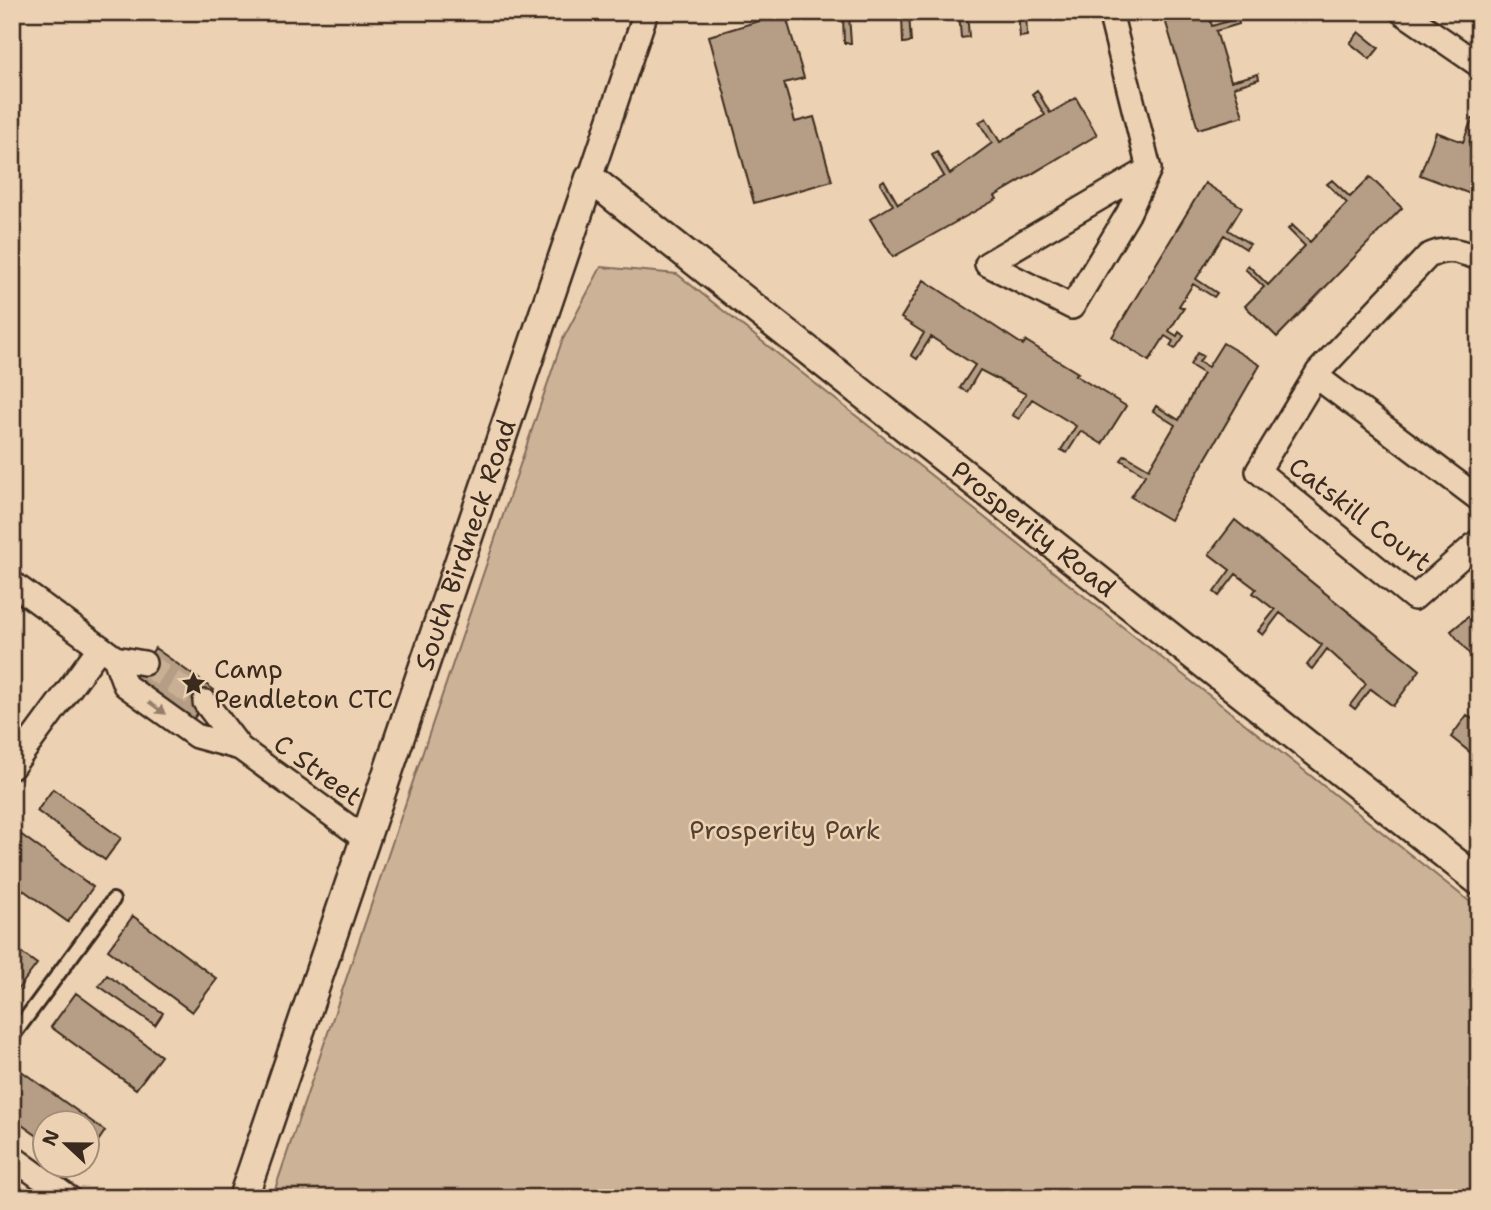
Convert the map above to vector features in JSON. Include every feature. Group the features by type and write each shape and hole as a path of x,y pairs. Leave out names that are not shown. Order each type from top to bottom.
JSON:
{"street":[{"name":"South Birdneck Road","path":"243,1198 646,12"},
{"path":"1110,12 1150,169 1128,214 1072,307 987,264 1150,169"},
{"path":"1402,12 1479,65"},
{"name":"Prosperity Road","path":"590,178 1479,881"},
{"name":"Catskill Court","path":"1479,258 1453,249 1440,250 1428,256 1316,376 1258,471 1414,598 1479,541"},
{"path":"1316,376 1479,499"},
{"name":"C Street","path":"12,583 107,652 144,663"},
{"path":"12,767 107,652"},
{"name":"C Street","path":"107,652 125,685 196,736 240,748"},
{"name":"C Street","path":"205,702 240,748 364,838"},
{"path":"12,1157 69,1198"}],"lane":[{"path":"12,1037 113,900"}],"green space":[{"name":"Prosperity Park","path":"601,267 677,274 1479,909 1479,1198 272,1198 562,341"}],"building":[{"path":"815,12 953,12 909,15 911,42 903,43 902,16 849,16 851,43 844,43 843,16 815,18"},
{"path":"959,12 967,12 969,37 961,38"},
{"path":"1018,12 1026,12 1027,36 1020,37"},
{"path":"1208,12 1212,26 1238,18 1239,24 1216,31 1231,81 1258,74 1259,79 1234,87 1243,116 1198,129 1163,13"},
{"path":"785,13 804,78 784,83 795,122 814,117 832,181 754,203 709,36"},
{"path":"1359,32 1379,48 1370,59 1350,43"},
{"path":"1037,90 1050,113 1076,98 1097,135 995,196 997,199 893,257 870,219 893,205 880,183 884,180 898,204 944,176 932,155 937,152 950,174 992,143 979,122 986,118 1000,142 1045,115 1032,94"},
{"path":"1472,119 1478,121 1469,145 1479,149 1479,201 1475,199 1476,196 1420,175 1436,132 1463,142"},
{"path":"1370,177 1402,208 1277,337 1245,306 1264,287 1245,269 1248,265 1268,285 1305,246 1288,229 1292,225 1310,242 1347,203 1327,184 1332,180 1350,197"},
{"path":"1205,183 1242,207 1228,230 1250,244 1246,249 1224,235 1196,279 1217,293 1214,297 1193,284 1179,306 1184,308 1169,331 1177,336 1179,332 1184,336 1175,349 1170,346 1173,341 1165,336 1149,361 1112,337"},
{"path":"924,280 1023,345 1026,341 1126,406 1102,444 1081,431 1067,453 1061,450 1076,426 1032,399 1019,419 1012,415 1026,394 980,370 967,392 960,388 975,365 931,337 917,359 911,355 924,333 901,318"},
{"path":"1223,343 1260,365 1170,520 1131,497 1145,475 1121,460 1125,455 1149,469 1175,425 1153,411 1156,406 1179,420 1203,373 1190,365 1197,353 1203,356 1199,362 1208,367"},
{"path":"1235,520 1420,670 1393,706 1371,689 1355,709 1350,705 1366,684 1327,649 1312,669 1307,665 1322,645 1280,613 1263,635 1258,631 1275,610 1253,593 1256,589 1236,574 1219,596 1214,592 1230,570 1209,554"},
{"path":"1479,608 1479,666 1451,631"},
{"path":"155,648 214,690 192,721 133,679"},
{"path":"1467,715 1479,724 1479,753 1476,757 1451,737"},
{"path":"53,789 121,838 105,860 37,811"},
{"path":"12,828 93,887 68,922 12,882"},
{"path":"133,916 217,979 192,1012 108,950"},
{"path":"12,946 37,964 12,997"},
{"path":"107,975 163,1013 155,1025 99,986"},
{"path":"76,993 161,1056 136,1089 51,1027"},
{"path":"20,1070 73,1108 32,1108 32,1132 12,1118 12,1081"}],"tunnel":[{"path":"144,663 205,702"}],"place":[{"name":"Camp Pendleton CTC","path":"194,684"}]}
